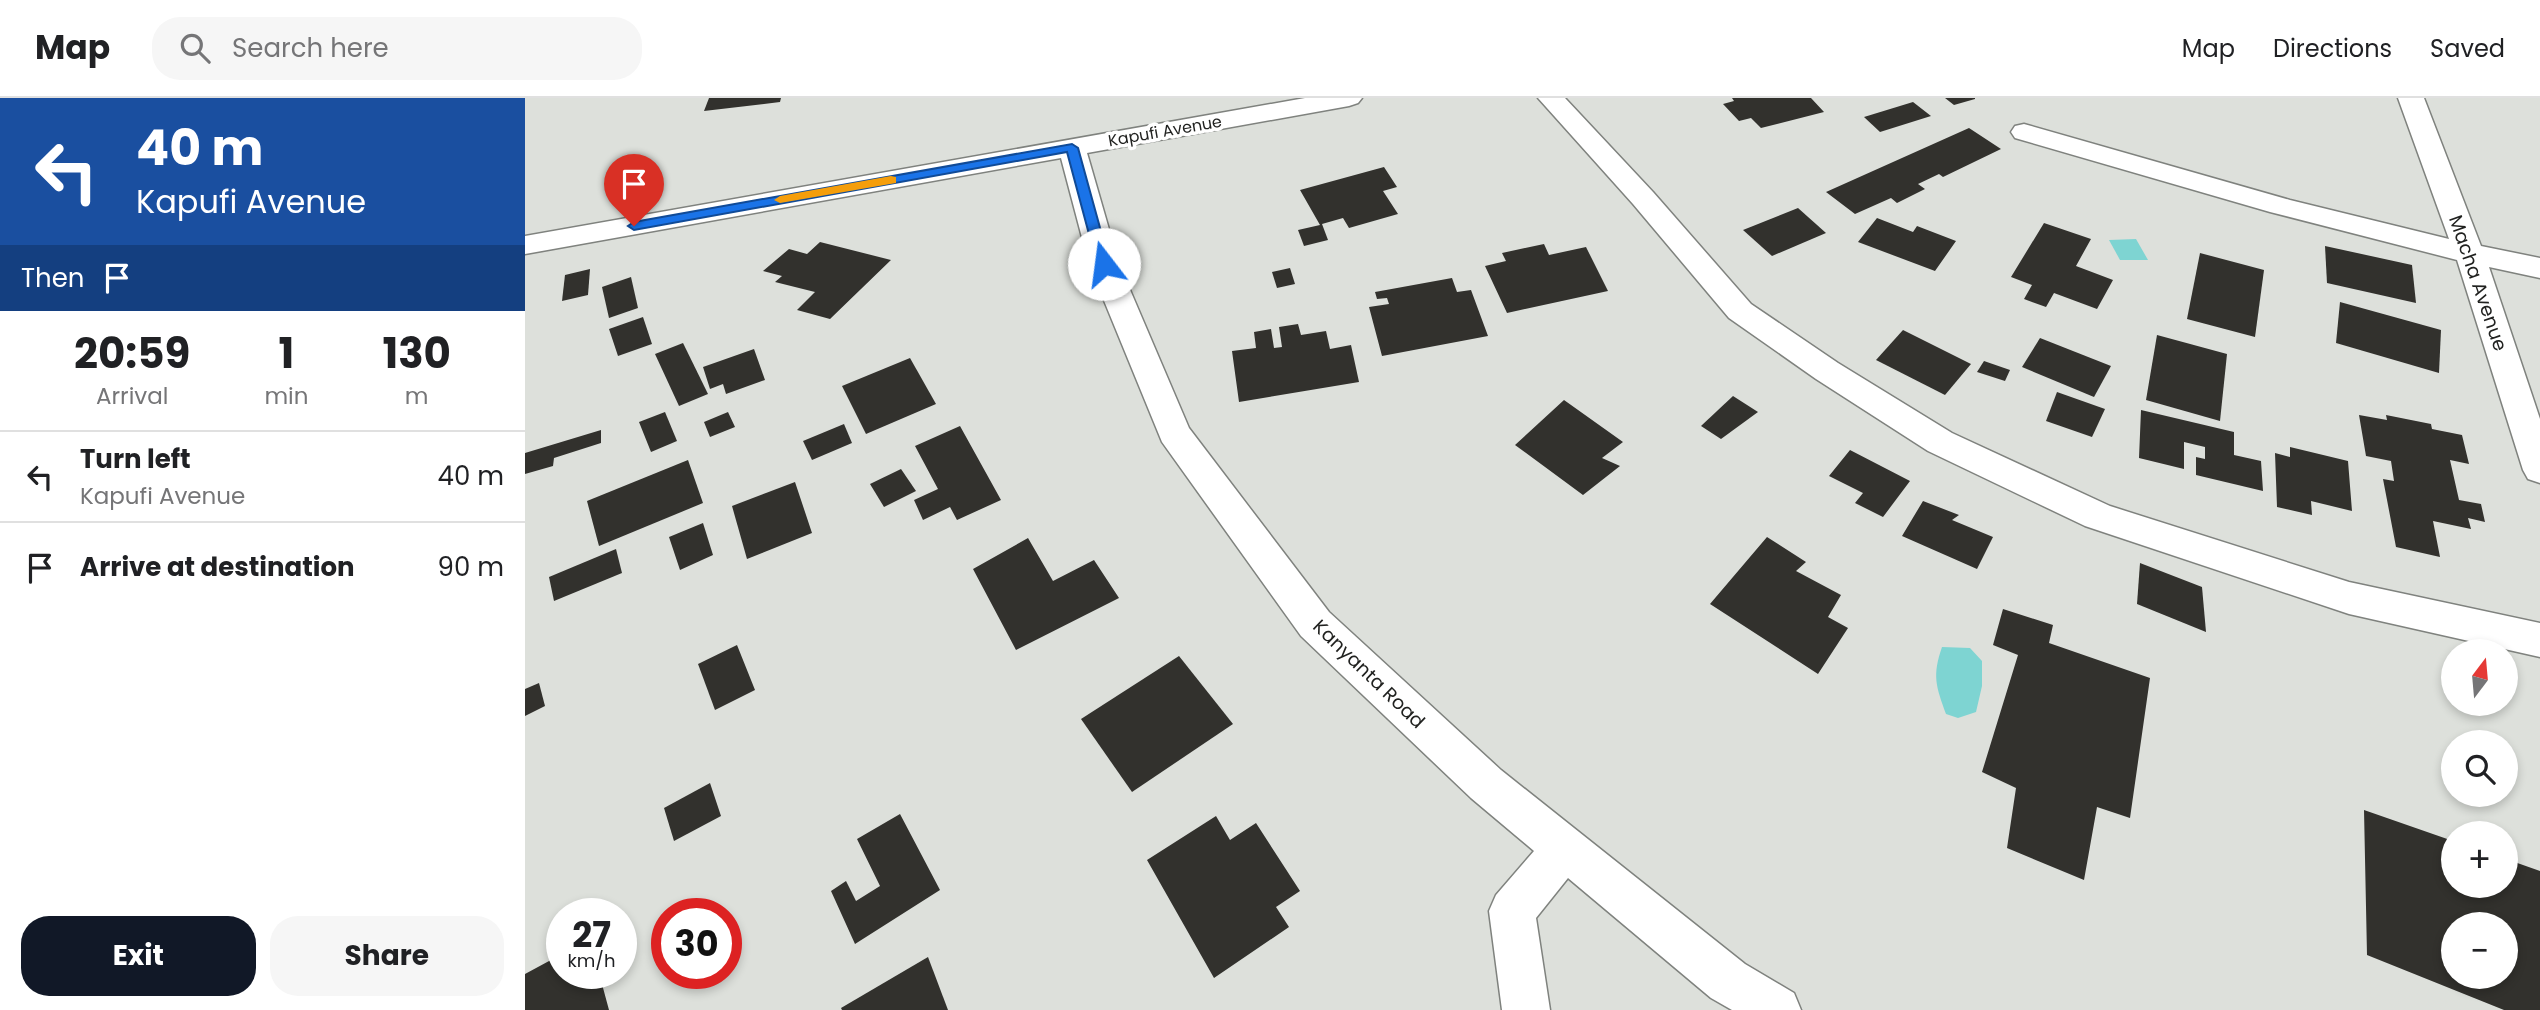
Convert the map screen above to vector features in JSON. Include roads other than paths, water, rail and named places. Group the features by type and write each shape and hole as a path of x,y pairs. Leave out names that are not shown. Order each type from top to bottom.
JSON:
{"street":[{"name":"Kapufi Avenue","path":"525,245 1349,98"},
{"path":"1551,98 1643,198 1740,311 1827,371 1940,442 2098,516 2125,525 2349,598 2540,640"},
{"name":"Macha Avenue","path":"2411,98 2470,255 2540,470"},
{"path":"2024,132 2249,198 2470,255 2540,268"},
{"name":"Kanyanta Road","path":"1072,148 1104,264 1174,433 1315,624 1486,784 1728,981 1777,1010"},
{"path":"1526,1010 1512,911 1565,848"}],"water":[{"path":"2136,239 2148,260 2120,260 2109,240"},
{"path":"1942,647 1970,648 1982,661 1982,686 1976,712 1958,718 1946,714 1937,681 1937,666"}]}
